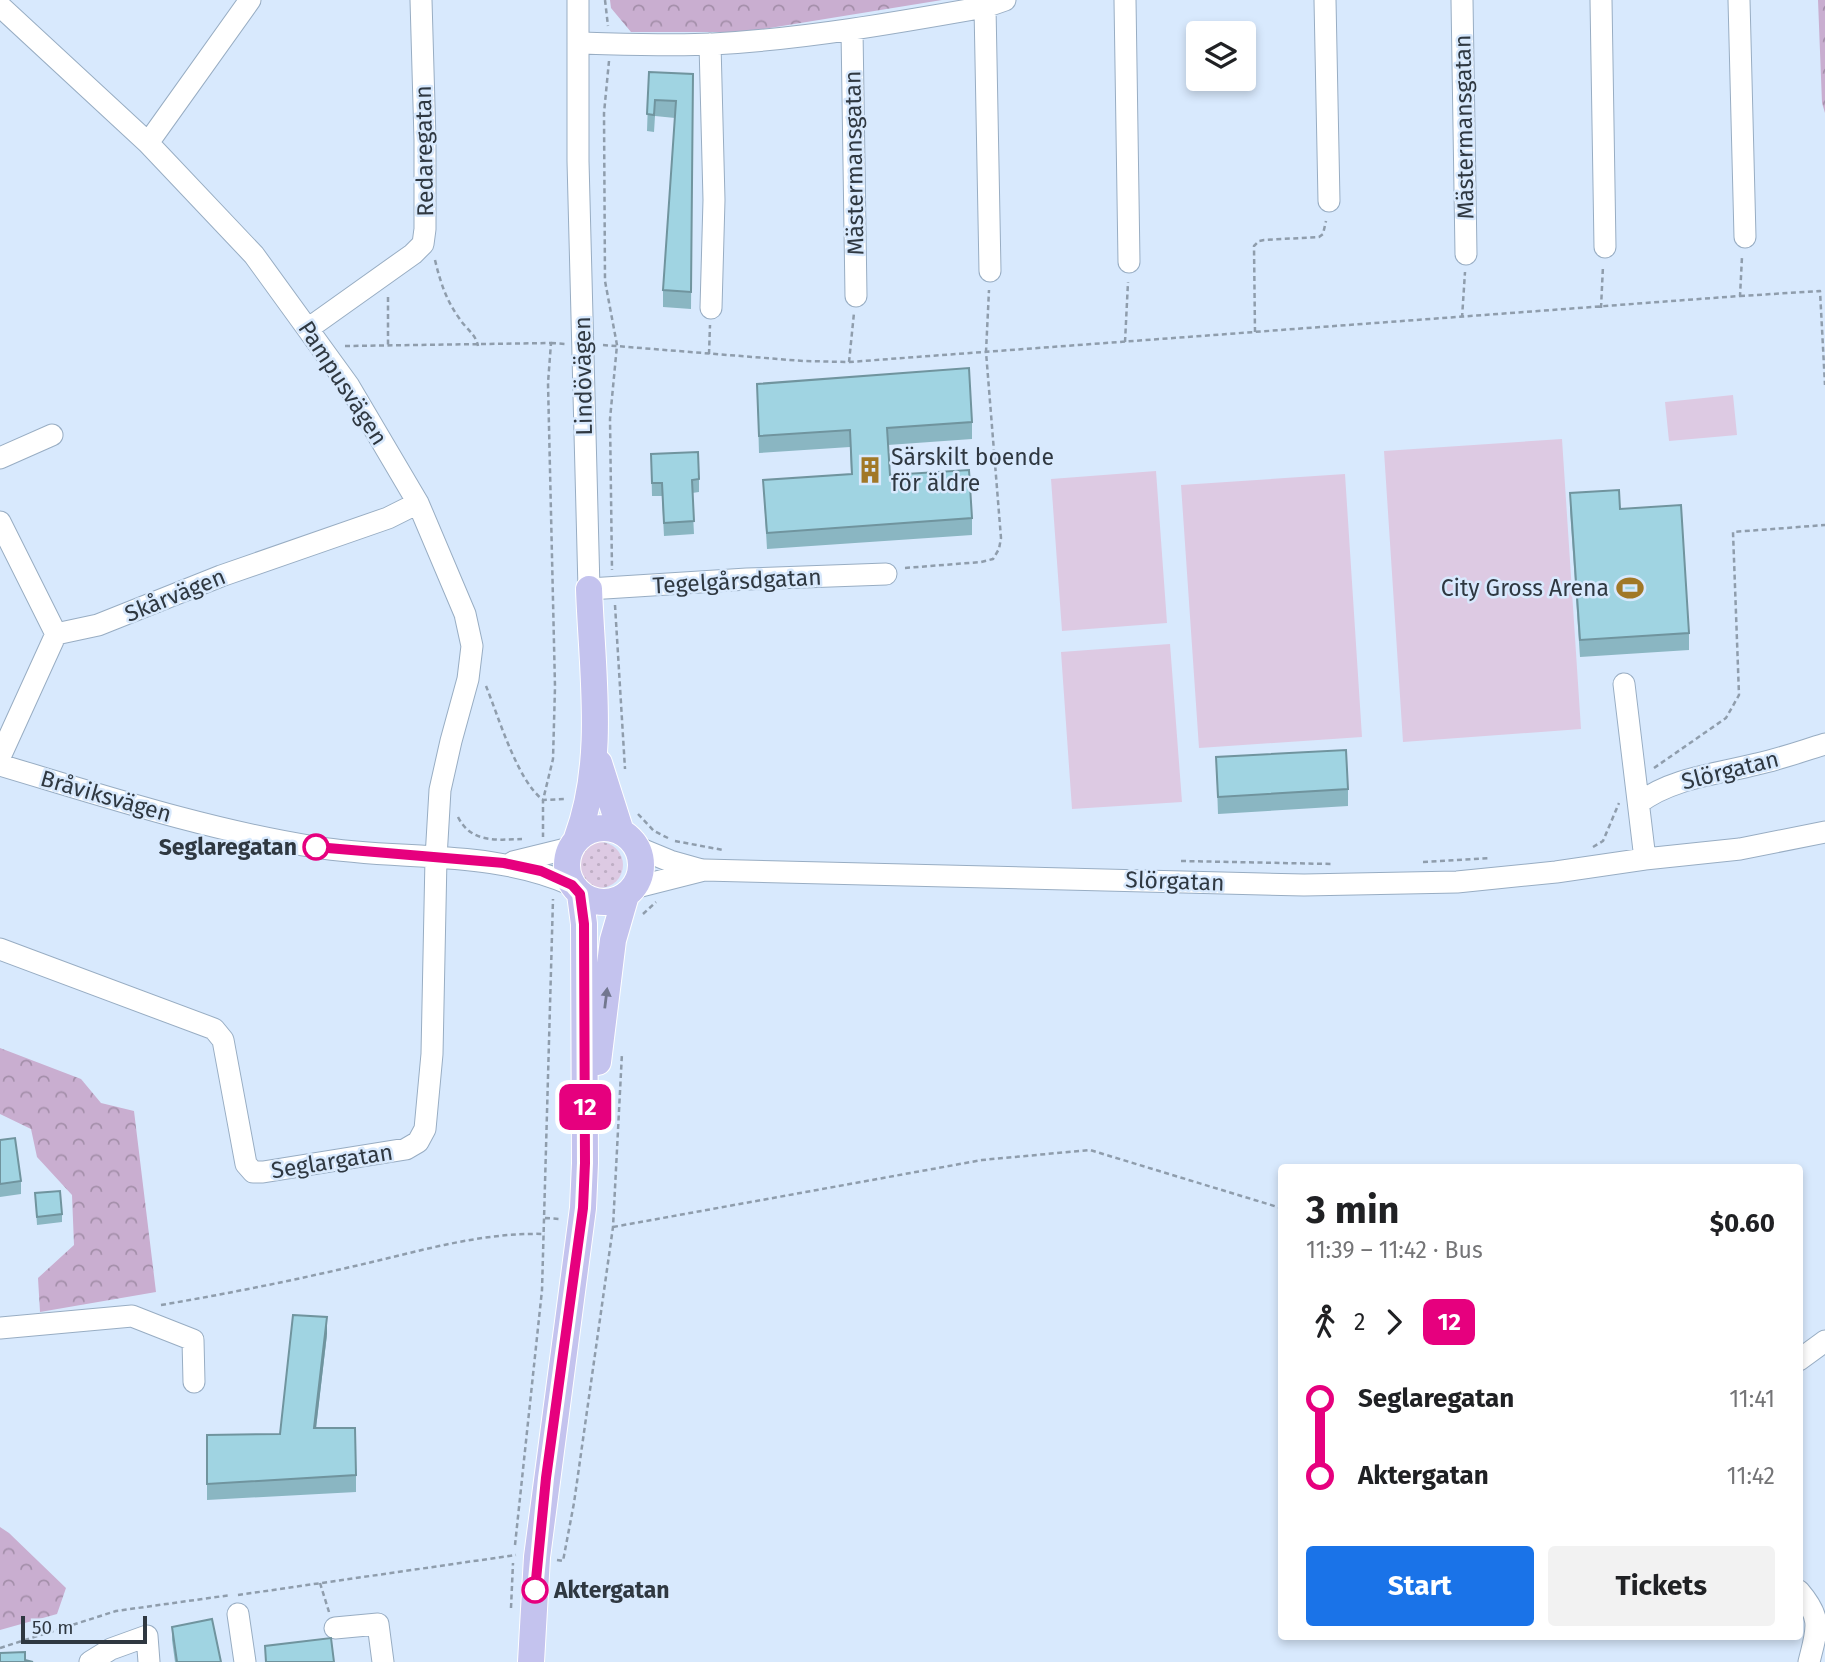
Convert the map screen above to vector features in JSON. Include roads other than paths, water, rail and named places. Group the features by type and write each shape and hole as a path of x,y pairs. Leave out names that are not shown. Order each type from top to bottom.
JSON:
{"main road":[{"name":"Lindövägen","path":"601,589 595,752 599,798 629,839"},
{"path":"533,1653 526,1556 583,1208 585,1163 584,924 568,892 567,860 599,798"},
{"path":"574,843 587,831 599,828 629,839 641,868 613,940 585,1163"},
{"path":"568,892 603,902 615,901 630,891"}],"street":[{"path":"148,143 250,0"},
{"name":"Redaregatan","path":"309,328 423,244 425,140 421,0"},
{"name":"Lindövägen","path":"578,0 583,344 601,589"},
{"path":"1125,0 1129,262"},
{"path":"1325,0 1329,201"},
{"name":"Mästermansgatan","path":"1462,0 1466,254"},
{"path":"1601,0 1605,247"},
{"path":"1739,0 1745,237"},
{"path":"578,43 710,44 852,30 995,4 990,271"},
{"name":"Pampusvägen","path":"0,6 148,143 254,255 349,386 418,503 465,614 472,646 468,679 440,790 436,858"},
{"name":"Mästermansgatan","path":"852,30 856,296"},
{"path":"710,44 714,200 710,308"},
{"path":"0,458 52,435"},
{"name":"Skårvägen","path":"56,634 98,625 221,576 388,518 418,503"},
{"path":"0,522 56,634 0,757"},
{"name":"Tegelgårsdgatan","path":"601,589 747,579 886,574"},
{"path":"1624,684 1645,859"},
{"name":"Slörgatan","path":"1637,795 1650,794 1672,785 1770,761 1825,744"},
{"name":"Bråviksvägen","path":"0,765 200,824 316,847 504,863 541,871 568,892"},
{"name":"Slörgatan","path":"630,891 668,878 704,870 1304,885 1457,882 1556,873 1645,859 1740,849 1825,832"},
{"name":"Slörgatan","path":"629,839 670,860 704,870"},
{"name":"Bråviksvägen","path":"504,863 542,855 574,843"},
{"name":"Seglargatan","path":"0,948 214,1029 223,1040 246,1164 253,1171 263,1172 407,1149 418,1142 425,1129 432,1054 436,858"},
{"path":"0,1328 132,1316 193,1340 194,1382"},
{"path":"1803,1357 1825,1341"},
{"path":"1803,1596 1813,1608 1816,1632 1809,1662"},
{"path":"238,1614 245,1662"},
{"path":"335,1629 378,1624 383,1662"},
{"path":"90,1662 111,1650 147,1636 149,1662"}],"place":[{"name":"Särskilt boende för äldre","path":"870,470"},
{"name":"City Gross Arena","path":"1630,588"},
{"name":"Seglaregatan","path":"316,847"},
{"name":"Aktergatan","path":"535,1590"}]}
